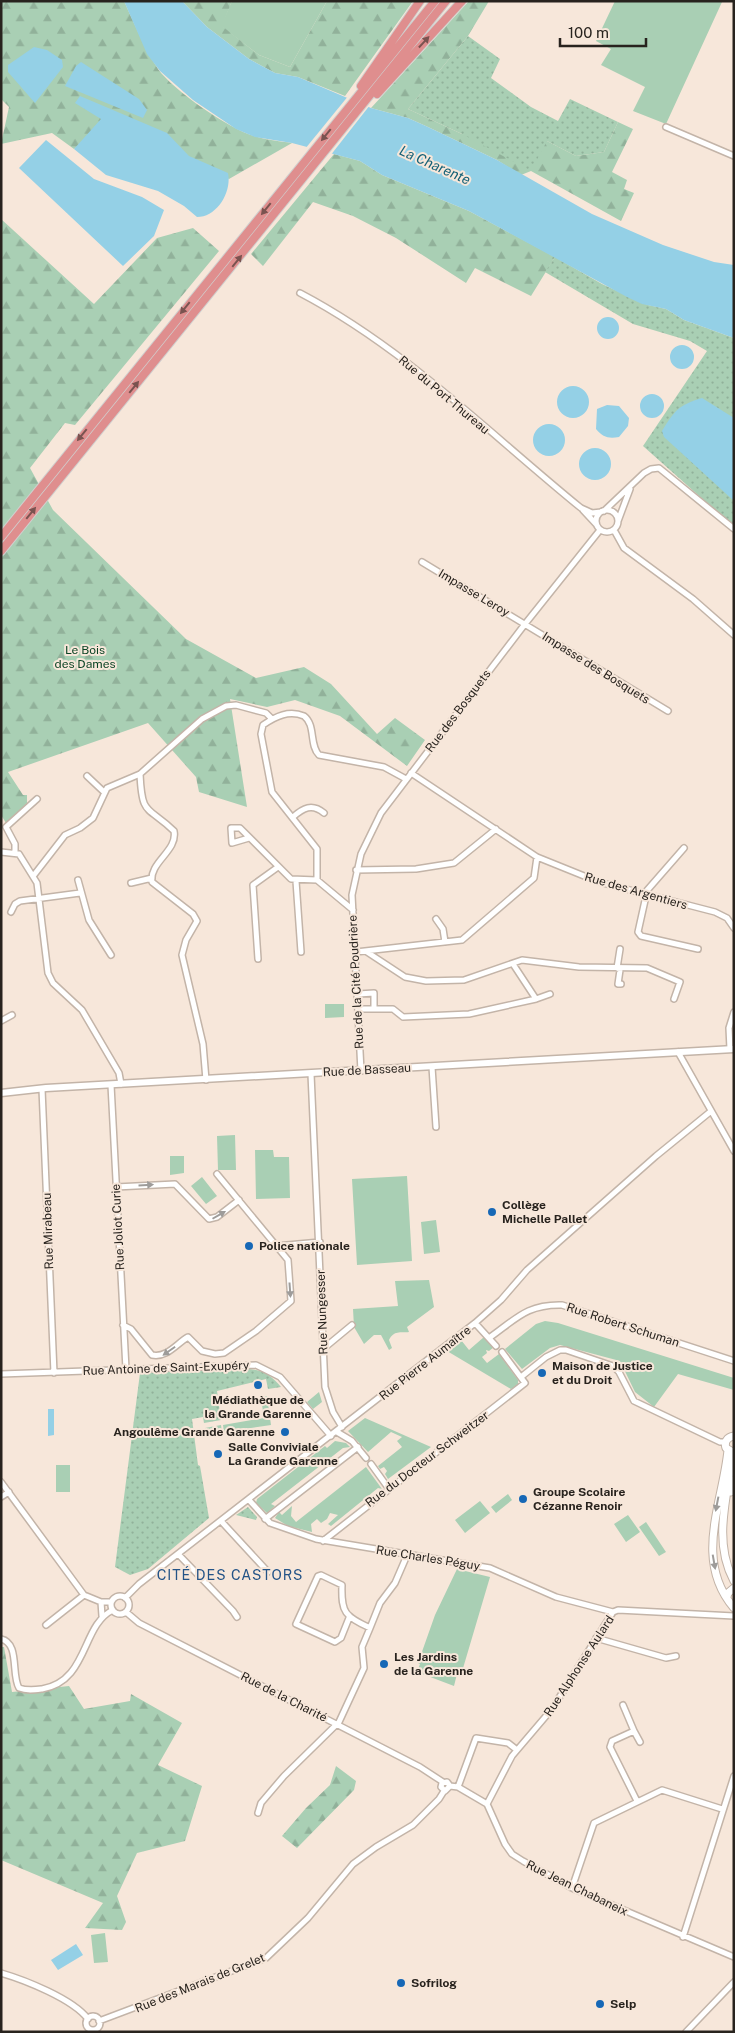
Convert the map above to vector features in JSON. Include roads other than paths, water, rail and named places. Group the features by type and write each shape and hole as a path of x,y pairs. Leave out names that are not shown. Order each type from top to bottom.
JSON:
{"highway":[{"path":"1,536 356,99 420,1"},
{"path":"364,85 435,1"},
{"path":"1,551 305,178 446,1"},
{"path":"377,89 462,1"}],"main road":[{"path":"730,1603 716,1572 712,1546 734,1427"},
{"path":"731,1445 727,1499 723,1520 723,1546 727,1566 734,1581"},
{"path":"727,1499 734,1480"},
{"path":"730,1603 728,1593 734,1588"}],"street":[{"path":"666,127 734,156"},
{"name":"Rue du Port Thureau","path":"300,293 326,307 390,350 581,508 596,524"},
{"path":"614,530 606,532 600,530 596,524 597,517 632,487 647,471 659,468 734,529"},
{"path":"614,530 632,487"},
{"name":"Rue du Port Thureau","path":"581,508 592,513 602,512"},
{"path":"602,512 613,512 618,521"},
{"name":"Rue des Bosquets","path":"353,910 352,895 356,870 368,837 381,813 525,624 600,530"},
{"path":"614,530 624,548 693,599 734,635"},
{"name":"Impasse Leroy","path":"422,562 525,624"},
{"name":"Impasse des Bosquets","path":"525,624 668,711"},
{"path":"34,875 65,835 88,823 96,813 104,792 111,785 140,774 202,719 226,706 236,705 266,713 272,718"},
{"path":"249,838 278,867 296,881 317,880 317,849 272,792 261,734 264,724 272,718 289,713 304,716 310,723 315,749 320,756 384,767 406,779"},
{"name":"Rue des Argentiers","path":"411,773 538,857 599,882 715,912 727,918 734,928"},
{"path":"140,774 143,803 152,815 174,830 175,836 173,843 152,872 155,887 193,914 197,921 186,940 182,955 203,1044 206,1080"},
{"path":"87,776 104,792"},
{"path":"15,852 15,844 6,826 37,799"},
{"path":"293,818 308,807 315,807 324,813"},
{"path":"356,870 416,869 454,863 496,829"},
{"path":"684,848 645,895 638,932 641,936 698,949"},
{"path":"1,852 15,852 22,857 34,875 40,899 48,973 53,983 82,1010 119,1073 121,1084"},
{"path":"356,952 462,940 534,878 538,857"},
{"path":"258,959 253,885 278,867"},
{"path":"131,883 152,878"},
{"path":"78,880 80,893 89,920 111,955"},
{"name":"Rue de la Cité Poudrière","path":"317,880 353,910 361,1071"},
{"path":"296,881 301,952"},
{"path":"12,912 15,904 20,901 80,893"},
{"path":"436,919 443,929 445,942"},
{"path":"620,949 617,968 620,970 618,984 621,984"},
{"path":"367,952 405,977 426,981 464,980 522,960 579,967 647,968 680,982 674,999"},
{"path":"513,964 536,999"},
{"path":"358,994 374,993 374,1008"},
{"path":"359,1009 393,1009 403,1017 469,1014 550,994"},
{"path":"732,1049 729,1028 734,1012"},
{"path":"1,1021 12,1015"},
{"name":"Rue de Basseau","path":"1,1093 121,1084 732,1049"},
{"path":"678,1052 710,1112 734,1150"},
{"path":"432,1067 436,1127"},
{"name":"Rue Nungesser","path":"311,1074 326,1395 342,1427"},
{"name":"Rue Joliot Curie","path":"111,1085 126,1369"},
{"name":"Rue Mirabeau","path":"42,1089 54,1373"},
{"name":"Rue Pierre Aumaître","path":"125,1598 139,1584 475,1323 501,1300 527,1270 656,1156 710,1112"},
{"path":"123,1325 131,1328 152,1355 162,1356 188,1337 207,1354 216,1354 229,1351 290,1301 288,1260 218,1174"},
{"path":"116,1187 175,1184 209,1219 217,1217 239,1200"},
{"path":"276,1246 320,1242"},
{"name":"Rue Robert Schuman","path":"489,1338 524,1312 544,1304 562,1305 734,1361"},
{"path":"475,1323 496,1346"},
{"path":"324,1349 352,1325"},
{"path":"502,1352 521,1377 555,1351 563,1350 616,1368 629,1394 641,1405 720,1442 731,1445"},
{"name":"Rue Antoine de Saint-Exupéry","path":"1,1374 244,1364 260,1366 280,1377 331,1436"},
{"name":"Rue du Docteur Schweitzer","path":"323,1542 525,1383 521,1377"},
{"path":"336,1432 358,1447 366,1458"},
{"path":"265,1519 358,1447"},
{"path":"371,1464 389,1489"},
{"path":"1,1482 84,1595 101,1602 111,1602 116,1597 125,1598 129,1604 126,1612 118,1613 113,1610 111,1602"},
{"path":"1,1497 9,1492"},
{"name":"Rue Charles Péguy","path":"249,1500 265,1519 277,1526 323,1542 408,1553 474,1567 490,1568 556,1597 612,1612"},
{"path":"221,1521 268,1572"},
{"path":"258,1813 261,1803 284,1776 337,1724 364,1668 361,1651 380,1603 396,1583 408,1553"},
{"path":"178,1554 237,1617"},
{"path":"349,1618 341,1638 335,1642 296,1624 311,1588 318,1576 321,1575 342,1585 341,1603 349,1618 370,1628"},
{"path":"46,1625 84,1595"},
{"path":"1,1639 7,1640 11,1646 19,1688 34,1690 50,1688 74,1670 102,1616 101,1602"},
{"path":"717,1616 728,1613 730,1603"},
{"path":"102,1616 113,1610"},
{"name":"Rue Alphonse Aulard","path":"487,1804 517,1750 531,1736 552,1709 612,1612 618,1610 653,1611 734,1616"},
{"name":"Rue de la Charité","path":"126,1612 139,1623 420,1767 443,1782"},
{"path":"596,1638 666,1658 676,1656"},
{"path":"623,1705 640,1742"},
{"path":"634,1731 612,1741 610,1747 637,1801"},
{"path":"458,1787 476,1738 508,1744 517,1750"},
{"path":"684,1937 722,1809 734,1776"},
{"path":"450,1786 448,1790 444,1791 441,1786 443,1782 448,1782 450,1786 458,1787 487,1804"},
{"path":"572,1888 594,1822 662,1790 722,1809"},
{"name":"Rue des Marais de Grelet","path":"99,2021 266,1958 308,1918 353,1864 376,1847 413,1825 439,1799 444,1791"},
{"name":"Rue Jean Chabaneix","path":"487,1804 505,1844 512,1854 572,1888 734,1957"},
{"path":"1,1973 54,1995 75,2007 88,2019"},
{"path":"686,2032 734,1982"},
{"path":"94,2016 99,2021 97,2029 90,2031 86,2025 88,2019 94,2016"}],"water":[{"name":"La Charente","path":"124,1 182,1 207,27 249,59 275,73 298,77 371,108 408,118 497,160 592,214 663,245 714,262 734,265 734,338 684,320 666,309 642,304 627,297 469,211 382,175 360,161 292,143 255,137 236,129 193,100 160,71 147,54"},
{"path":"34,47 47,50 62,60 63,67 35,103 8,72 8,65"},
{"path":"81,62 139,99 147,110 143,118 65,86 76,66"},
{"path":"80,96 167,133 189,156 228,173 228,188 222,202 211,213 197,217 184,206 158,191 106,175 74,149 101,119 75,103"},
{"path":"46,140 94,179 142,197 164,210 154,236 123,266 19,168"},
{"path":"608,317 616,320 619,328 616,336 608,339 600,336 597,328 600,320"},
{"path":"682,345 691,348 694,357 691,366 682,369 673,366 670,357 673,348"},
{"path":"573,386 585,390 589,402 585,414 573,418 561,414 557,402 561,390"},
{"path":"652,394 660,398 664,406 660,414 652,418 644,414 640,406 644,398"},
{"path":"702,398 734,418 734,501 664,437 662,431 678,409"},
{"path":"607,405 619,406 629,418 628,426 619,437 606,437 596,429 597,409"},
{"path":"549,424 561,428 565,440 561,452 549,456 537,452 533,440 537,428"},
{"path":"595,448 601,449 606,453 610,458 610,470 606,475 601,479 595,480 589,479 584,475 580,470 579,464 580,458 584,453 589,449"},
{"path":"48,1409 54,1409 54,1435 48,1436"},
{"path":"76,1944 83,1955 58,1970 51,1960"}],"place":[{"name":"Collège Michelle Pallet","path":"492,1212"},
{"name":"Police nationale","path":"249,1246"},
{"name":"Maison de Justice et du Droit","path":"542,1373"},
{"name":"Médiathèque de la Grande Garenne","path":"258,1385"},
{"name":"Angoulême Grande Garenne","path":"285,1432"},
{"name":"Salle Conviviale La Grande Garenne","path":"218,1454"},
{"name":"Groupe Scolaire Cézanne Renoir","path":"523,1499"},
{"name":"Les Jardins de la Garenne","path":"384,1664"},
{"name":"Sofrilog","path":"401,1983"},
{"name":"Selp","path":"600,2004"}],"district":[{"name":"CITÉ DES CASTORS","path":"230,1575"}],"park label":[{"name":"Le Bois des Dames","path":"85,657"}]}
